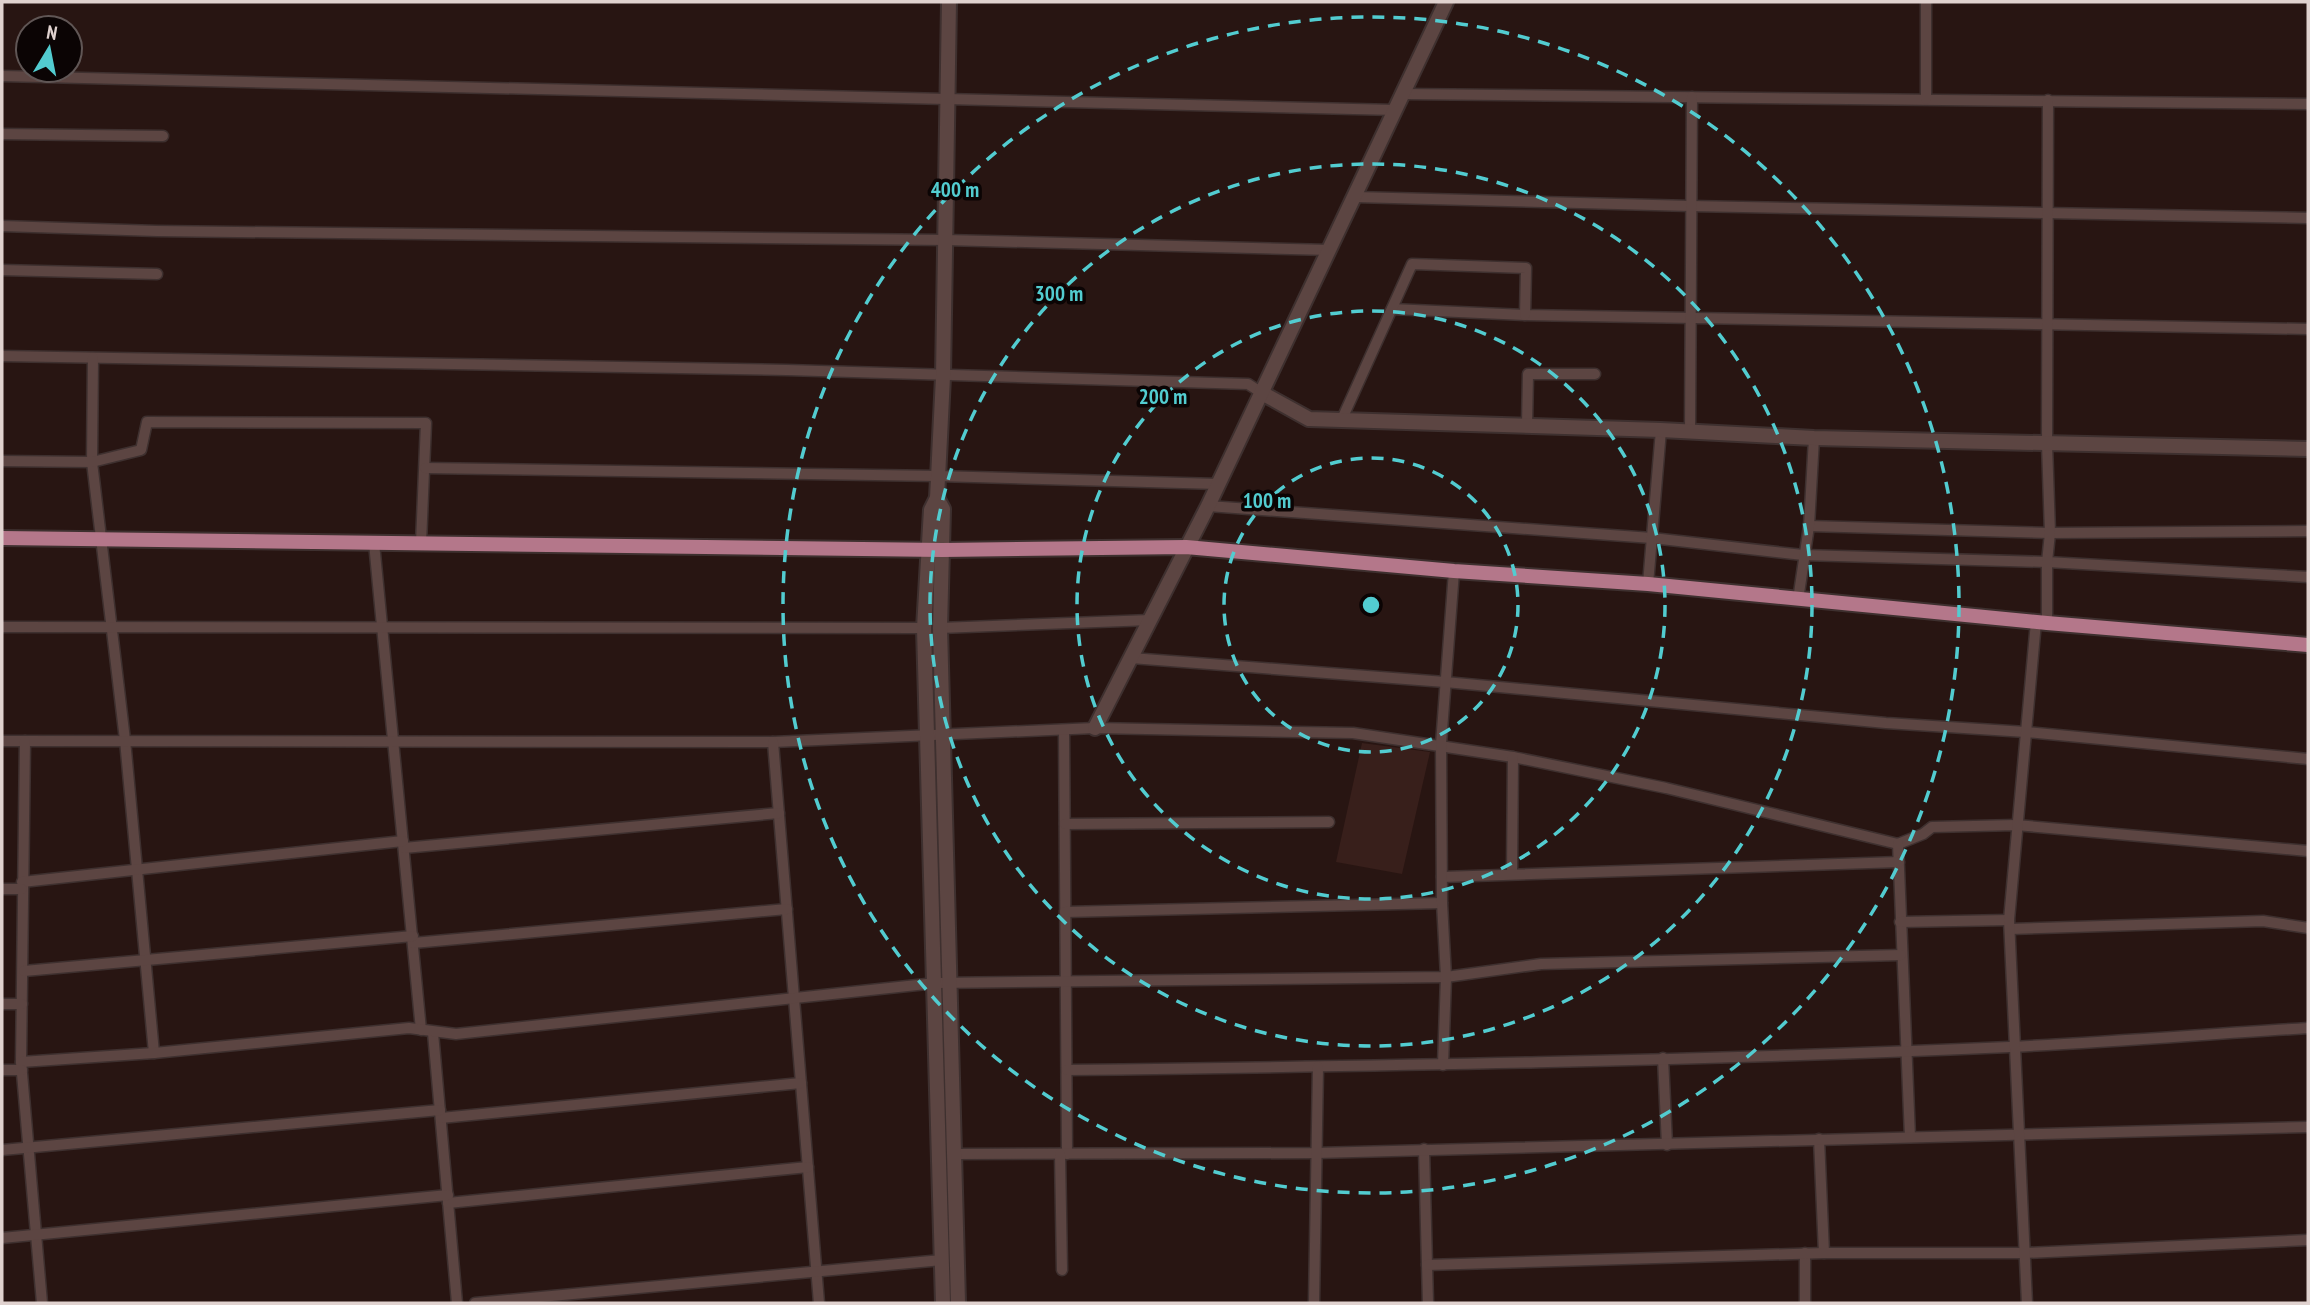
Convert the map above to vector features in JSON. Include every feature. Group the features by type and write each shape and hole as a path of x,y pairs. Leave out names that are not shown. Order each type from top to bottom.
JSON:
{"main road":[{"path":"949,2 943,377 937,498 931,510 940,628 958,1303"},
{"path":"1094,728 1208,506 1446,2"},
{"path":"1262,393 1309,418 1661,430 1814,439 2308,449"},
{"path":"2,538 936,549 1186,547 1454,571 1648,584 2041,623 2308,645"},
{"path":"936,549 924,628 943,1303"}],"street":[{"path":"1926,2 1926,99"},
{"path":"2,76 1396,110"},
{"path":"1404,94 2308,104"},
{"path":"1690,432 1692,97"},
{"path":"2027,1303 2017,1134 2010,924 2016,824 2050,533 2047,444 2048,100"},
{"path":"2,134 163,136"},
{"path":"1355,197 2308,218"},
{"path":"2,226 946,240 1330,250"},
{"path":"1342,419 1412,264 1526,268 1525,315"},
{"path":"2,270 157,274"},
{"path":"1392,309 1525,315 2308,329"},
{"path":"2,356 787,370 943,377 1248,384 1262,393"},
{"path":"93,358 92,462 125,740 154,1052"},
{"path":"1527,425 1528,374 1595,374"},
{"path":"2,461 92,462 141,450 148,422 426,423 421,543"},
{"path":"1648,584 1661,430"},
{"path":"1798,600 1809,526 1814,439"},
{"path":"425,468 938,476 1218,484"},
{"path":"1208,506 1652,538 1803,555 2047,562 2308,577"},
{"path":"1809,526 2050,533 2308,531"},
{"path":"374,543 421,1030"},
{"path":"1443,1065 1446,977 1442,903 1441,744 1454,571"},
{"path":"940,628 1151,620"},
{"path":"2,627 924,628"},
{"path":"1131,659 1445,682 2308,759"},
{"path":"2,741 773,742 1094,728 1353,733 1441,744 1666,788 1898,844 1923,834 1932,827 2016,824 2308,851"},
{"path":"1062,1270 1067,1070 1064,730"},
{"path":"26,741 22,886 22,1066 42,1303"},
{"path":"773,742 820,1303"},
{"path":"1512,874 1513,757"},
{"path":"2,889 137,870 779,813"},
{"path":"1065,824 1329,822"},
{"path":"1898,844 1910,1137"},
{"path":"1442,877 1899,862"},
{"path":"1065,912 1442,903"},
{"path":"23,971 787,909"},
{"path":"1900,922 2010,924 2263,921 2308,928"},
{"path":"2,1070 154,1052 408,1028 456,1034 794,997 951,983 1446,977 1541,964 1901,954"},
{"path":"2,1004 22,1004"},
{"path":"1067,1070 1443,1065 1905,1051 2014,1047 2308,1028"},
{"path":"433,1032 457,1303"},
{"path":"1663,1058 1667,1145"},
{"path":"1314,1303 1318,1067"},
{"path":"2,1150 801,1083"},
{"path":"954,1154 1316,1153 2308,1127"},
{"path":"1819,1139 1824,1253"},
{"path":"1424,1149 1429,1303"},
{"path":"2,1238 808,1167"},
{"path":"1427,1265 1824,1253 2024,1253 2308,1240"},
{"path":"1805,1254 1805,1303"},
{"path":"475,1303 942,1260"}],"shaded area":[{"path":"1362,743 1430,752 1402,874 1336,862"}]}
